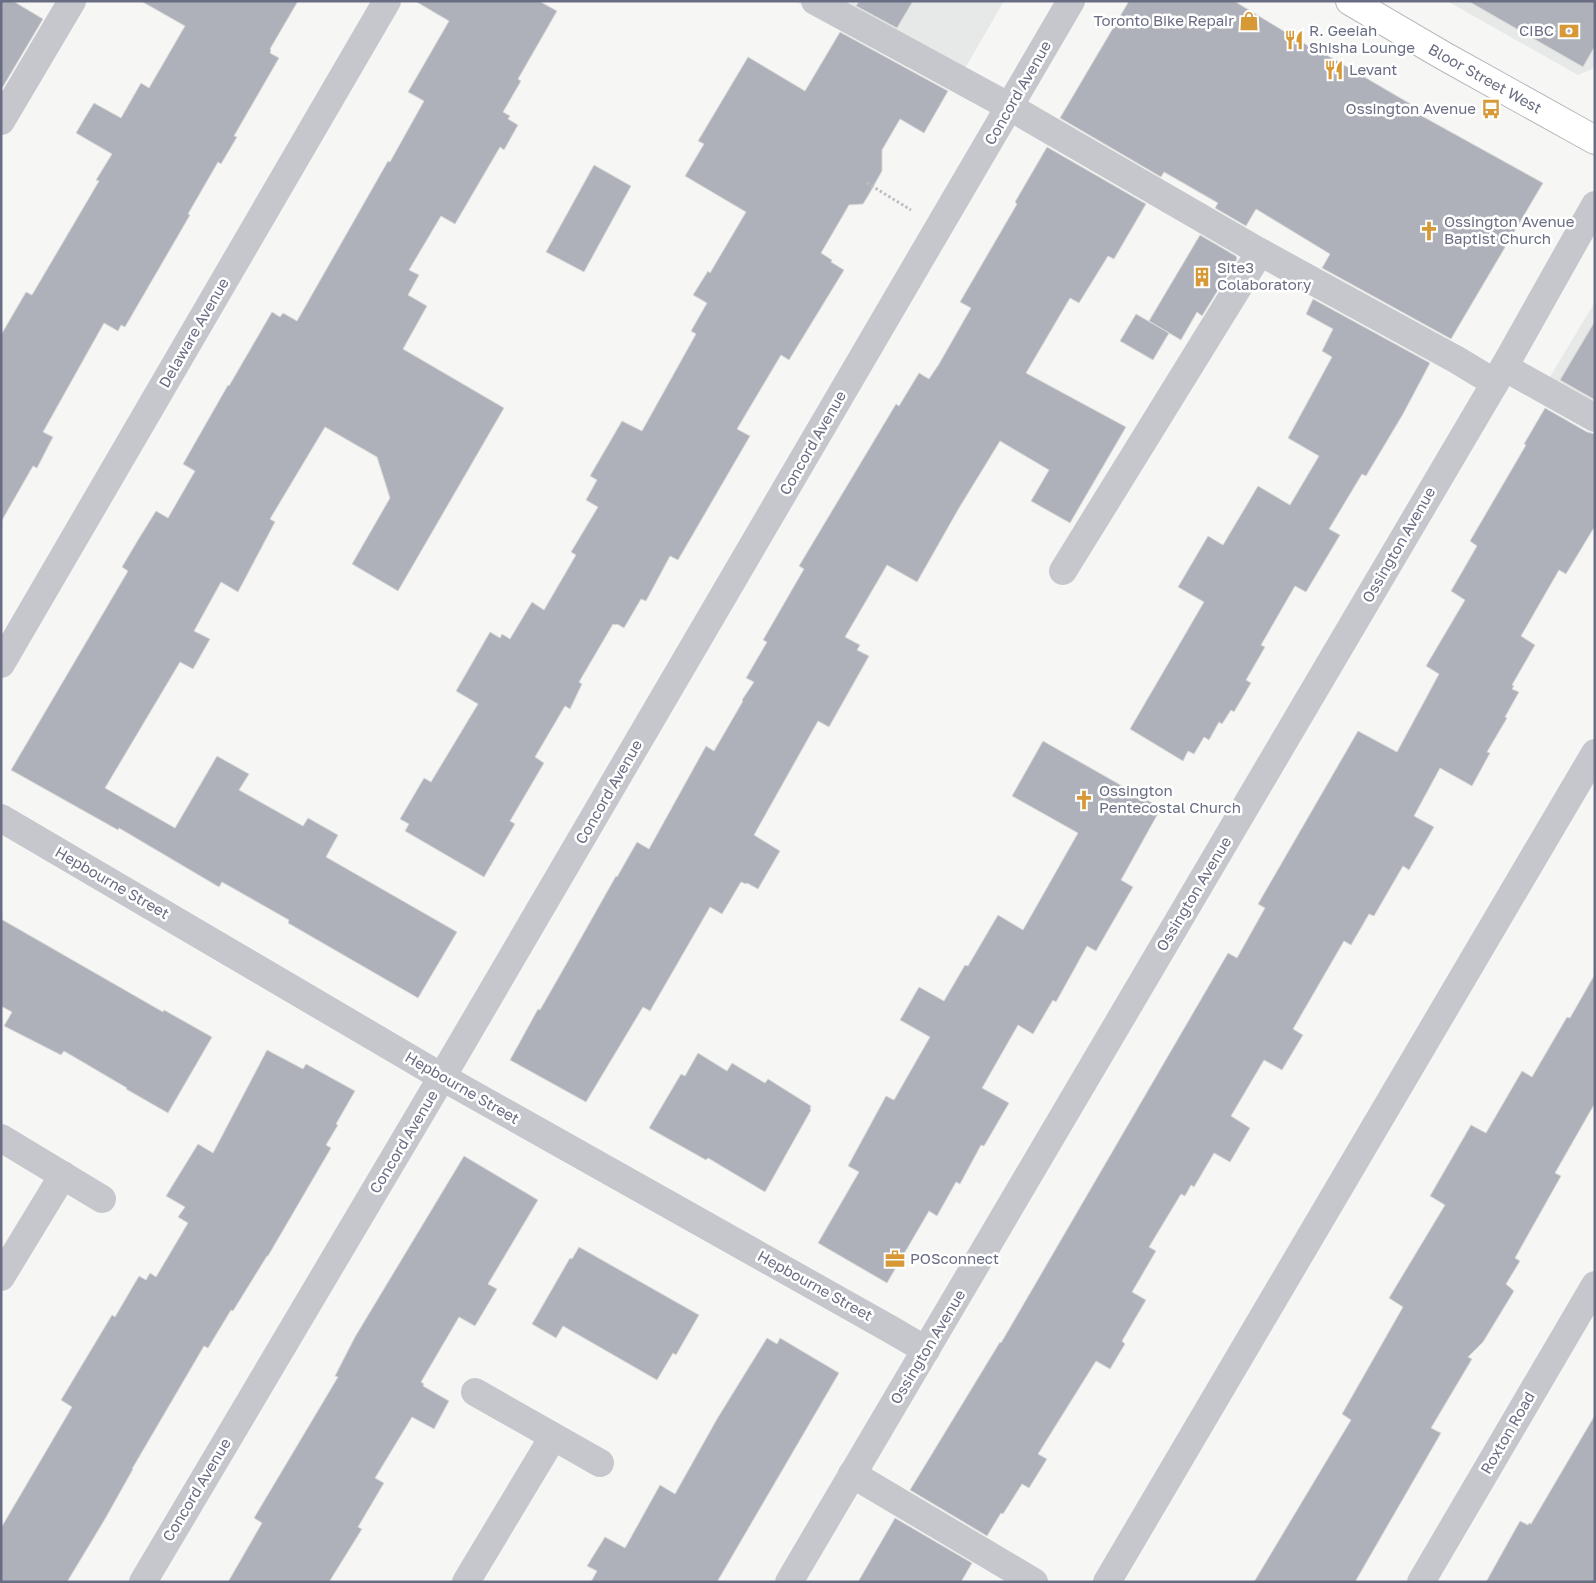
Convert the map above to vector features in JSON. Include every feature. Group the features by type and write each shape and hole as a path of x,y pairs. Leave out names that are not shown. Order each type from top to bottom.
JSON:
{"main road":[{"name":"Bloor Street West","path":"1350,1 1595,140"}],"street":[{"path":"1,121 72,1"},
{"name":"Delaware Avenue","path":"1,664 387,1"},
{"path":"815,1 1010,106 1260,252 1457,360 1499,375 1595,418"},
{"name":"Concord Avenue","path":"143,1582 442,1077 1071,1"},
{"name":"Ossington Avenue","path":"789,1582 1499,375 1595,205"},
{"path":"1063,571 1260,252"},
{"path":"1107,1582 1595,754"},
{"name":"Hepbourne Street","path":"1,818 442,1077 926,1350"},
{"path":"1,1138 102,1199"},
{"path":"1,1277 63,1175"},
{"name":"Roxton Road","path":"1421,1582 1595,1285"},
{"path":"475,1392 600,1463"},
{"path":"466,1582 553,1437"},
{"path":"852,1474 1034,1582"}],"path":[{"path":"867,183 913,211"}],"shaded area":[{"path":"795,1 1004,1 953,89"},
{"path":"1447,1 1595,1 1595,65 1592,69 1578,75"},
{"path":"1595,302 1595,426 1539,395"}],"building":[{"path":"1,1 13,1 43,19 1,90"},
{"path":"141,1 298,1 270,49 270,53 279,58 234,136 237,137 221,164 218,162 188,214 190,215 125,327 121,325 118,331 104,323 43,432 53,437 37,468 33,466 1,522 1,335 26,292 32,295 99,181 96,180 112,154 76,133 86,116 94,103 121,118 141,83 149,88 185,26"},
{"path":"415,1 539,1 557,11 518,79 521,81 503,112 510,116 508,119 518,125 504,150 500,147 455,224 441,216 409,270 419,275 408,295 427,306 403,349 504,408 398,591 352,564 390,498 377,457 325,427 270,519 275,522 238,592 221,582 194,631 210,639 193,669 180,662 105,788 175,828 217,756 249,774 239,790 303,826 308,818 338,835 326,857 457,932 418,998 288,923 289,920 222,882 219,887 119,828 118,830 11,770 128,571 122,567 138,540 156,511 168,518 195,471 183,464 272,312 280,317 283,313 297,321 424,101 408,92 449,21"},
{"path":"859,1 913,1 897,28 856,6"},
{"path":"1129,1 1234,1 1325,56 1325,54 1414,106 1411,110 1543,183 1451,339 1322,268 1330,254 1256,209 1246,226 1215,208 1218,203 1164,172 1161,177 1060,118"},
{"path":"1468,1 1595,1 1595,46 1583,67"},
{"path":"840,32 948,91 924,133 900,119 882,150 882,171 868,196 863,204 849,205 821,253 844,270 789,360 781,355 737,429 750,436 678,560 670,556 646,601 641,599 624,628 613,624 579,682 582,684 570,709 565,706 535,757 544,763 510,821 515,824 484,877 405,831 409,824 400,819 424,778 431,782 478,704 456,691 490,632 500,638 502,634 510,639 532,602 544,610 576,555 571,552 598,507 586,500 597,480 590,476 622,421 642,431 696,334 691,331 707,303 693,295 708,271 710,273 746,212 685,176 704,144 698,141 748,57 805,91"},
{"path":"1047,147 1146,204 1114,259 1108,256 1079,303 1070,298 1026,373 1126,427 1070,523 1031,501 1049,470 1000,441 917,582 887,565 845,637 860,645 857,650 869,656 829,727 818,721 754,835 780,851 758,889 741,882 722,914 710,907 650,1011 643,1007 586,1102 510,1060 637,842 649,849 706,746 714,751 754,682 746,678 767,642 763,640 804,569 799,566 896,404 899,406 919,373 929,379 939,364 971,308 960,302 1017,204 1015,202"},
{"path":"594,165 631,186 584,272 546,252"},
{"name":"Site3 Colaboratory","path":"1200,235 1236,256 1237,259 1202,316 1197,312 1181,340 1149,321"},
{"path":"1313,299 1430,363 1403,414 1366,476 1362,474 1329,529 1340,535 1306,592 1295,586 1261,645 1265,647 1246,680 1251,683 1234,712 1231,710 1222,724 1219,722 1209,740 1204,737 1194,754 1188,751 1183,761 1130,729 1204,602 1178,587 1208,536 1223,545 1258,486 1290,505 1319,456 1288,438 1332,357 1322,351 1333,329 1306,314"},
{"path":"1136,314 1169,333 1153,360 1120,341"},
{"path":"1595,321 1595,400 1560,380"},
{"path":"1545,408 1587,432 1595,434 1595,526 1566,574 1559,570 1521,636 1535,645 1512,685 1514,686 1512,689 1519,692 1505,717 1507,718 1487,752 1490,753 1472,786 1440,768 1414,816 1434,827 1409,870 1403,866 1374,916 1369,914 1351,945 1344,941 1293,1029 1303,1035 1282,1070 1264,1060 1231,1116 1250,1128 1230,1162 1214,1153 1194,1187 1191,1185 1185,1196 1181,1194 1149,1247 1156,1251 1132,1292 1146,1300 1122,1341 1125,1344 1110,1369 1096,1361 1038,1454 1047,1459 1029,1488 1022,1484 987,1536 910,1490 1001,1343 1228,953 1237,958 1265,908 1258,904 1358,731 1397,752 1439,674 1426,666 1465,600 1451,591 1477,546 1470,541 1526,445 1524,444"},
{"path":"1043,741 1161,808 1121,880 1133,887 1096,951 1087,946 1056,1002 1053,1000 1033,1034 1018,1025 982,1088 1009,1103 984,1146 981,1145 960,1184 956,1182 937,1216 929,1211 887,1283 818,1243 859,1172 848,1166 886,1096 894,1100 930,1037 900,1020 919,987 944,1001 965,965 968,966 998,915 1023,930 1078,833 1012,796"},
{"path":"1,919 163,1012 164,1010 212,1037 168,1113 64,1051 61,1055 4,1026 12,1012 1,1006"},
{"path":"1595,974 1595,1103 1555,1173 1561,1176 1515,1258 1520,1261 1506,1284 1514,1291 1483,1342 1468,1357 1472,1359 1431,1428 1441,1433 1355,1582 1254,1582 1351,1420 1342,1414 1403,1307 1389,1298 1445,1205 1430,1196 1471,1125 1486,1133 1522,1071 1532,1077 1567,1017 1570,1018"},
{"path":"267,1050 303,1069 306,1064 355,1091 326,1145 331,1148 268,1256 233,1311 231,1310 208,1348 204,1346 67,1582 1,1582 1,1528 72,1407 61,1400 112,1315 115,1317 139,1276 146,1280 150,1273 156,1277 188,1223 178,1217 185,1207 166,1196 198,1144 213,1153"},
{"path":"698,1053 727,1071 732,1063 765,1083 768,1079 811,1106 811,1110 765,1192 708,1158 706,1160 649,1128 681,1074 685,1076"},
{"path":"464,1156 538,1200 488,1284 497,1289 475,1326 459,1317 421,1382 424,1384 423,1386 449,1401 434,1429 412,1417 375,1478 384,1483 358,1527 362,1529 329,1582 228,1582 262,1523 254,1518 338,1377 335,1376 355,1337"},
{"path":"579,1247 699,1315 676,1355 673,1353 657,1380 563,1326 556,1338 532,1324 570,1258 572,1259"},
{"path":"767,1338 777,1344 780,1338 839,1373 717,1582 591,1582 597,1571 587,1566 605,1537 625,1548 660,1485 675,1494 717,1419"},
{"path":"1595,1415 1595,1582 1486,1582 1520,1521 1528,1525 1529,1523 1531,1524"},
{"path":"895,1518 972,1563 961,1582 858,1582"}],"place":[{"name":"Toronto Bike Repair","path":"1249,21"},
{"name":"CIBC","path":"1569,31"},
{"name":"R. Geeiah Shisha Lounge","path":"1294,40"},
{"name":"Levant","path":"1334,70"},
{"name":"Ossington Avenue","path":"1491,109"},
{"name":"Ossington Avenue Baptist Church","path":"1429,231"},
{"name":"Site3 Colaboratory","path":"1202,277"},
{"name":"Ossington Pentecostal Church","path":"1084,800"},
{"name":"POSconnect","path":"895,1259"}]}
